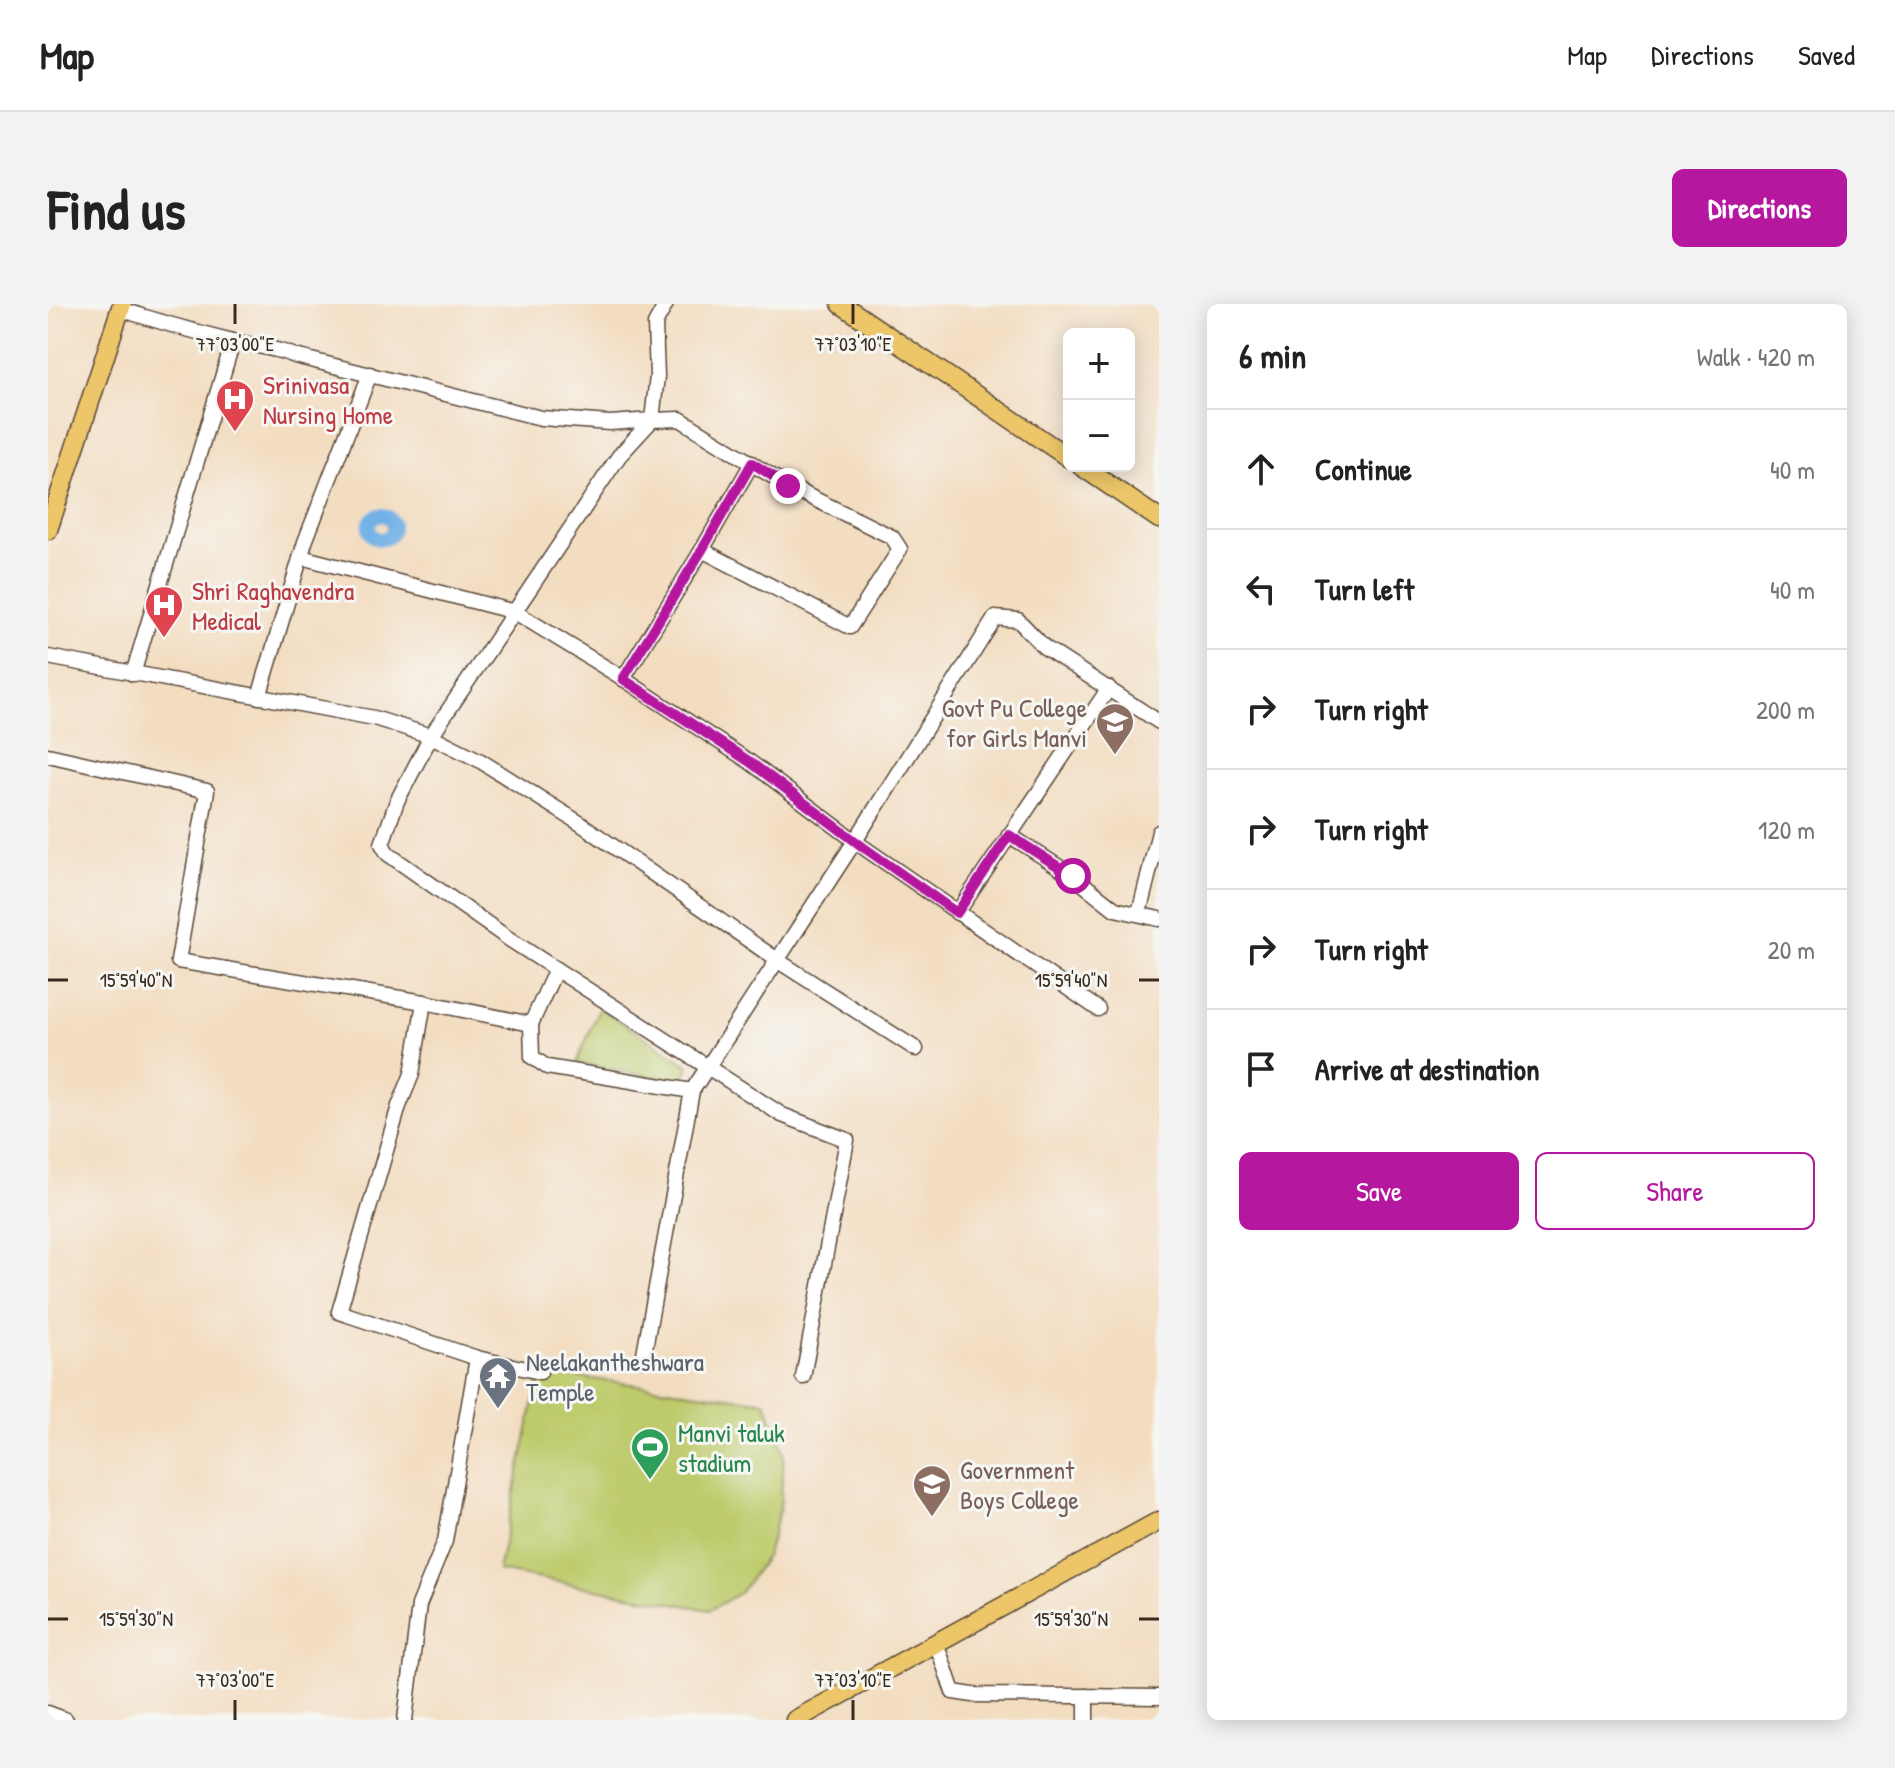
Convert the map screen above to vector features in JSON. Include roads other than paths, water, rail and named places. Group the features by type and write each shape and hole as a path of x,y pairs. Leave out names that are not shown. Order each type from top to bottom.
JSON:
{"main road":[{"path":"841,304 1063,454"},
{"path":"48,530 121,307"},
{"path":"1090,472 1159,519"},
{"path":"795,1720 1159,1521"}],"street":[{"path":"666,304 655,324 657,376 652,420 619,456 431,736 397,801 382,844 388,854 706,1067 782,1115 847,1140 803,1377"},
{"path":"121,307 233,341 281,350 541,418 610,423 680,419 788,486 892,537 900,549 850,627 702,550"},
{"path":"133,674 233,341"},
{"path":"259,697 301,557 370,374"},
{"path":"623,679 752,463"},
{"path":"301,557 515,612 750,762 855,841 1098,1009"},
{"path":"643,1359 692,1091 855,841 995,618 1018,620 1044,647 1159,722"},
{"path":"48,657 374,718 431,736 479,760 581,824 777,960 916,1049"},
{"path":"957,913 1109,688"},
{"path":"48,755 207,791 178,961 424,1002 531,1024"},
{"path":"1139,913 1159,832"},
{"path":"1009,835 1073,876 1115,909 1159,919"},
{"path":"556,969 531,1024 532,1057 547,1067 692,1091"},
{"path":"424,1002 412,1074 399,1106 339,1312 477,1358 540,1372"},
{"path":"405,1720 419,1605 445,1541 477,1358"},
{"path":"936,1642 953,1692 973,1695 1159,1697"},
{"path":"1086,1696 1086,1720"},
{"path":"48,1713 66,1720"}],"waterway":[{"path":"381,515 390,518 393,527 390,536 381,539 372,536 369,527 372,518 381,515"}],"place":[{"name":"Srinivasa Nursing Home","path":"235,433"},
{"name":"Shri Raghavendra Medical","path":"164,639"},
{"name":"Govt Pu College for Girls Manvi","path":"1115,756"},
{"name":"Neelakantheshwara Temple","path":"498,1410"},
{"name":"Manvi taluk stadium","path":"650,1481"},
{"name":"Government Boys College","path":"932,1518"}]}
